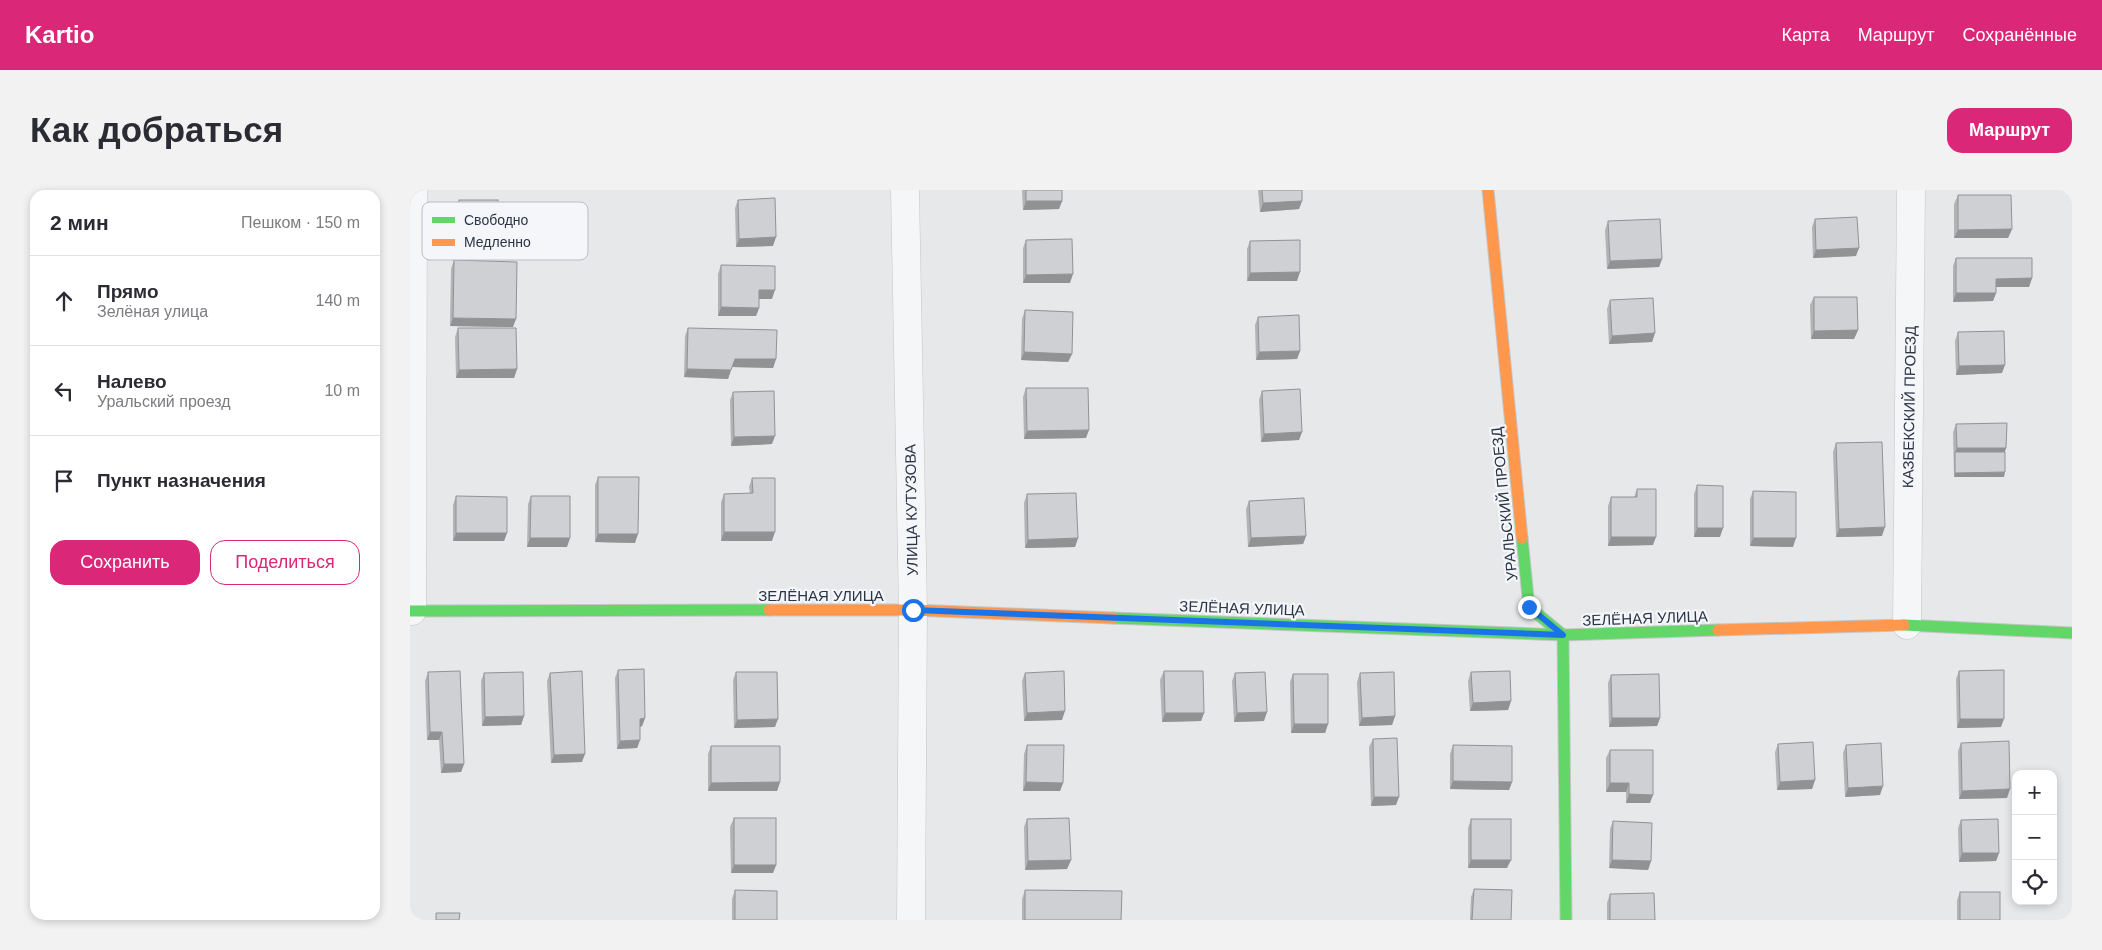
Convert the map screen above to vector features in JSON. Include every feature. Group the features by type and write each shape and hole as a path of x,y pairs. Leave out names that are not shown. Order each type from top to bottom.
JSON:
{"street":[{"path":"411,611 413,190"},
{"name":"УЛИЦА КУТУЗОВА","path":"905,190 913,610 911,920"},
{"name":"УРАЛЬСКИЙ ПРОЕЗД","path":"1488,190 1529,607 1563,635"},
{"name":"КАЗБЕКСКИЙ ПРОЕЗД","path":"1906,625 1911,190"},
{"name":"ЗЕЛЁНАЯ УЛИЦА","path":"411,611 913,610 1563,635 1906,625 2072,633"},
{"path":"1563,635 1566,920"}],"building":[{"path":"1026,190 1062,190 1062,201 1026,201"},
{"path":"1262,190 1302,190 1302,201 1263,203"},
{"path":"1958,195 2011,195 2012,229 1958,230"},
{"path":"775,198 776,237 739,239 738,200"},
{"path":"459,200 498,200 498,202 459,202"},
{"path":"1857,217 1859,248 1816,250 1815,219"},
{"path":"1660,219 1662,259 1610,261 1608,221"},
{"path":"1072,239 1073,274 1026,275 1026,240"},
{"path":"1300,240 1300,272 1250,273 1250,241"},
{"path":"1956,258 2032,258 2032,278 1996,279 1996,293 1956,293"},
{"path":"454,260 517,262 516,319 453,318"},
{"path":"721,265 775,266 775,290 759,290 759,308 721,307"},
{"path":"1814,297 1857,297 1858,330 1814,331"},
{"path":"1653,298 1655,333 1612,336 1610,300"},
{"path":"1025,310 1073,312 1072,354 1024,352"},
{"path":"1299,315 1300,351 1259,352 1258,317"},
{"path":"458,328 516,328 517,369 459,370"},
{"path":"688,328 777,330 776,359 735,359 731,370 687,369"},
{"path":"2004,331 2005,365 1959,366 1958,332"},
{"path":"1026,388 1088,388 1089,430 1027,431"},
{"path":"1300,389 1302,432 1264,434 1262,391"},
{"path":"774,391 775,436 734,437 733,392"},
{"path":"2007,423 2006,448 1957,448 1956,424"},
{"path":"1882,442 1885,527 1839,529 1836,443"},
{"path":"1955,452 2005,452 2005,472 1955,473"},
{"path":"598,477 639,477 638,534 598,534"},
{"path":"752,478 775,478 775,532 724,532 724,494 753,493"},
{"path":"1697,485 1723,486 1723,528 1697,528"},
{"path":"1637,489 1656,489 1656,537 1611,537 1611,497 1637,497"},
{"path":"1753,491 1796,492 1796,538 1753,538"},
{"path":"1076,493 1078,538 1028,540 1027,494"},
{"path":"456,496 507,497 507,533 456,533"},
{"path":"531,496 570,496 570,538 530,538"},
{"path":"1304,498 1306,536 1251,538 1249,501"},
{"path":"644,669 645,718 640,719 640,740 620,741 618,670"},
{"path":"2004,670 2004,719 1960,719 1959,671"},
{"path":"460,671 464,764 444,764 442,732 430,732 428,672"},
{"path":"582,671 585,754 554,755 550,673"},
{"path":"1064,671 1065,711 1027,713 1025,673"},
{"path":"1164,671 1203,671 1204,713 1165,713"},
{"path":"1510,671 1511,701 1473,703 1471,672"},
{"path":"523,672 524,716 485,717 484,673"},
{"path":"736,672 777,672 778,719 737,720"},
{"path":"1265,672 1267,712 1237,713 1235,673"},
{"path":"1394,672 1395,716 1362,718 1360,673"},
{"path":"1293,674 1328,674 1328,724 1294,724"},
{"path":"1659,674 1660,718 1612,718 1611,675"},
{"path":"1397,738 1399,797 1374,797 1373,739"},
{"path":"2009,741 2010,789 1962,791 1961,743"},
{"path":"1813,742 1815,780 1780,782 1778,744"},
{"path":"1881,743 1883,786 1848,788 1846,745"},
{"path":"1027,745 1064,745 1063,783 1026,782"},
{"path":"1453,745 1512,746 1512,782 1453,781"},
{"path":"711,746 780,746 780,782 711,783"},
{"path":"1610,750 1653,750 1653,795 1629,794 1629,783 1610,783"},
{"path":"734,818 776,818 776,865 734,865"},
{"path":"1069,818 1071,860 1028,861 1027,819"},
{"path":"1471,819 1511,819 1511,860 1471,860"},
{"path":"1998,819 1999,853 1962,853 1961,820"},
{"path":"1613,821 1652,823 1651,861 1612,860"},
{"path":"1474,889 1512,890 1511,920 1472,920"},
{"path":"735,890 777,891 777,920 735,920"},
{"path":"1025,890 1122,891 1121,920 1025,920"},
{"path":"1960,892 2000,892 2000,920 1960,920"},
{"path":"1654,893 1655,920 1610,920 1610,894"},
{"path":"436,913 460,913 459,920 436,920"}],"traffic: fast":[{"path":"1522,538 1529,607 1563,635 1566,920"},
{"path":"410,611 769,610"},
{"path":"1113,618 1563,635 1718,630"},
{"path":"1904,625 2072,633"}],"traffic: slow":[{"path":"1488,190 1522,538"},
{"path":"769,610 913,610 1113,618"},
{"path":"1718,630 1904,625"}],"route":[{"path":"913,610 1563,635 1529,607"}]}
